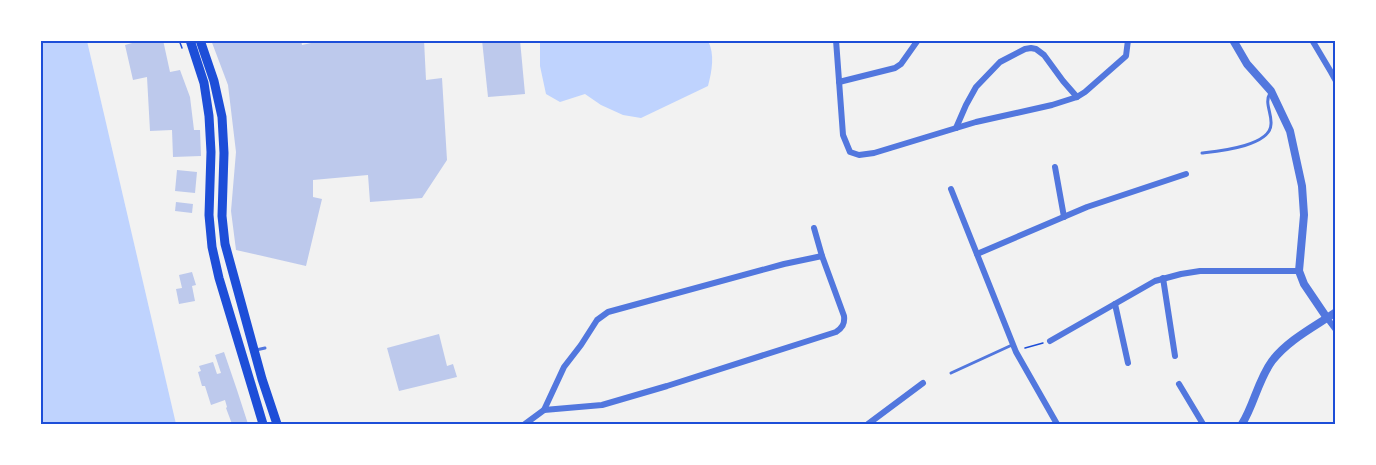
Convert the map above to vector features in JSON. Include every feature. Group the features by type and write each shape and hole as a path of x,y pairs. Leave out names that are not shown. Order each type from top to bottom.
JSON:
{"main road":[{"path":"190,40 204,83 209,117 211,152 209,215 212,247 219,278 263,424"},
{"path":"200,40 214,81 222,117 224,153 222,216 225,244 254,351 277,424"}],"street":[{"path":"836,40 843,135 850,152 859,155 874,153 956,128 1077,97 1126,56 1128,40"},
{"path":"839,82 895,68 901,64 918,40"},
{"path":"1233,40 1247,64 1271,91 1290,131 1302,186 1304,214 1299,271 1304,284 1335,330"},
{"path":"1312,40 1335,81"},
{"path":"956,128 976,87 1000,62 1025,49 1036,49 1044,55 1077,97"},
{"path":"1055,167 1064,217"},
{"path":"977,254 1087,207 1186,174"},
{"path":"951,189 1016,352 1057,424"},
{"path":"544,410 602,405 667,387 836,332 845,321 844,316 814,228"},
{"path":"527,424 544,410 564,367 597,320 608,312 784,264 822,256"},
{"path":"1050,341 1163,278 1200,271 1299,271"},
{"path":"1163,278 1175,356"},
{"path":"1115,304 1128,363"},
{"path":"1242,424 1250,411 1264,375 1273,361 1300,335 1335,312"},
{"path":"868,424 923,383"},
{"path":"1179,384 1203,424"}],"lane":[{"path":"1203,153 1261,140 1268,134 1272,125 1267,100 1271,91"},
{"path":"951,373 1013,345"},
{"path":"254,351 265,348"}],"path":[{"path":"1016,352 1050,341"}],"water":[{"path":"40,41 87,41 176,424 41,424"},
{"path":"540,41 708,41 712,69 708,86 641,118 623,115 601,105 585,94 560,102 546,94 540,66"}],"building":[{"path":"143,40 163,40 170,72 180,70 190,97 194,130 200,130 201,156 173,157 172,130 150,131 147,77 133,80 125,45"},
{"path":"211,40 301,40 302,45 325,40 424,40 426,80 442,78 447,160 422,198 370,202 368,175 313,180 313,197 322,199 306,266 236,250 231,211 236,152 228,85"},
{"path":"482,40 520,40 525,94 488,97"},
{"path":"177,170 197,172 195,193 175,191"},
{"path":"176,202 193,204 192,213 175,211"},
{"path":"192,272 196,285 192,286 195,301 179,304 176,289 182,288 179,275"},
{"path":"439,334 447,366 453,364 457,377 399,391 387,348"},
{"path":"224,352 248,424 232,424 225,400 211,405 205,386 202,386 198,372 201,371 199,366 213,362 217,374 221,373 215,355"}]}
